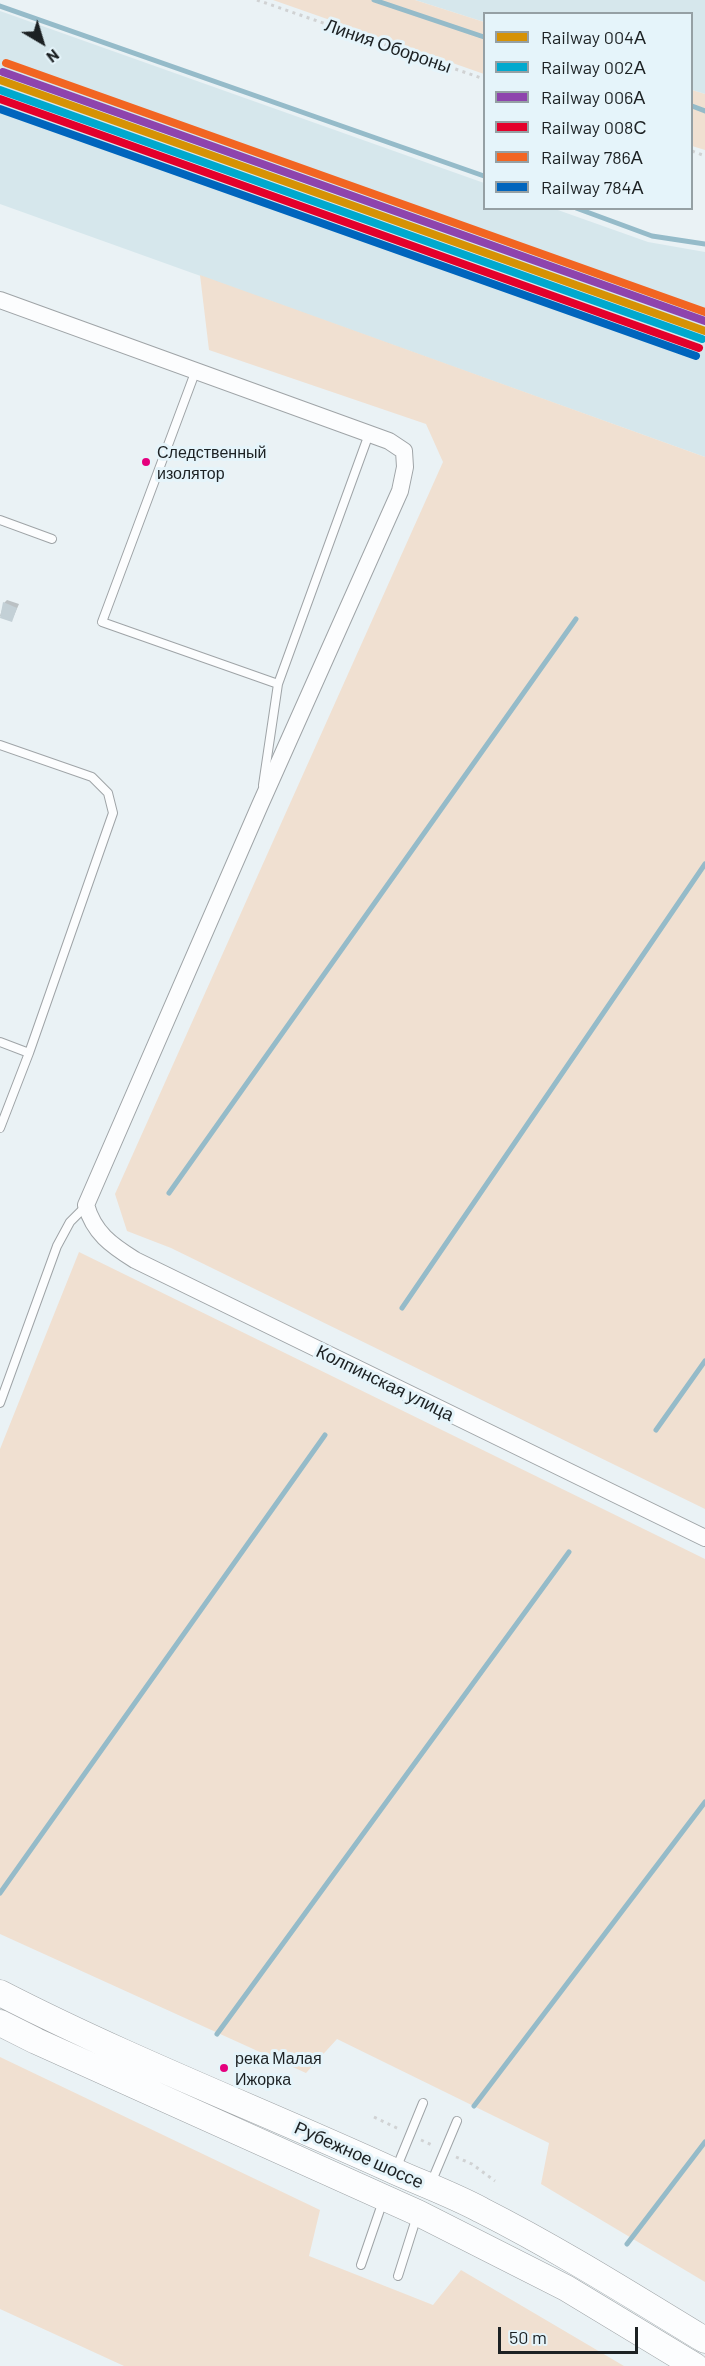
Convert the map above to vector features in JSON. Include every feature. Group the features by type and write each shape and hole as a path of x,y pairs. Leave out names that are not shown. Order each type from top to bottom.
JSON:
{"main road":[{"name":"Рубежное шоссе","path":"0,1994 140,2060 480,2209 583,2265 705,2340"},
{"name":"Рубежное шоссе","path":"0,2023 418,2213 567,2288 695,2366"}],"street":[{"path":"0,300 389,441 404,451 405,467 400,491 86,1205"},
{"name":"Колпинская улица","path":"86,1205 97,1231 109,1243 135,1260 705,1538"},
{"path":"384,2198 395,2171"},
{"path":"418,2213 429,2186"}],"lane":[{"path":"196,370 102,622 278,684"},
{"path":"260,805 278,684 369,434"},
{"path":"0,520 52,539"},
{"path":"0,745 92,777 108,794 113,813 29,1053 0,1128"},
{"path":"0,1042 29,1053"},
{"path":"0,1403 57,1245 70,1222 86,1205"},
{"path":"395,2171 423,2103"},
{"path":"429,2186 457,2121"},
{"path":"361,2265 384,2198"},
{"path":"398,2276 418,2213"}],"path":[{"name":"Линия Обороны","path":"257,0 483,79"}],"shaded area":[{"path":"273,0 415,0 483,22 483,74"},
{"path":"415,0 705,0 705,94 693,90 693,12 483,12 483,22"},
{"path":"0,11 483,183 483,210 558,210 648,242 705,252 705,457 0,204"},
{"path":"693,90 705,94 705,150 693,146"},
{"path":"200,275 705,457 705,1509 171,1248 127,1231 115,1194 443,462 426,424 209,350"},
{"path":"79,1252 705,1559 705,2282 541,2184 549,2143 337,2039 306,2073 0,1934 0,1449"},
{"path":"0,2057 320,2210 309,2256 433,2305 461,2270 624,2366 124,2366 0,2309"}],"building":[{"path":"3,602 17,608 12,622 0,618"}],"waterway":[{"path":"374,0 483,37"},
{"path":"0,6 483,176"},
{"path":"693,106 705,111"},
{"path":"581,210 652,236 705,244"},
{"path":"169,1193 576,619"},
{"path":"402,1308 705,864"},
{"path":"656,1430 705,1361"},
{"path":"0,1893 325,1435"},
{"path":"217,2034 569,1552"},
{"path":"474,2106 705,1802"},
{"path":"627,2244 705,2142"}],"rail line":[{"name":"786А","path":"6,63 705,312"},
{"name":"006А","path":"3,72 705,321"},
{"name":"004А","path":"0,80 705,331"},
{"name":"002А","path":"0,90 702,339"},
{"name":"008С","path":"0,99 699,348"},
{"name":"784А","path":"0,109 696,356"}],"place":[{"name":"Следственный изолятор","path":"146,462"},
{"name":"река Малая Ижорка","path":"224,2068"}]}
